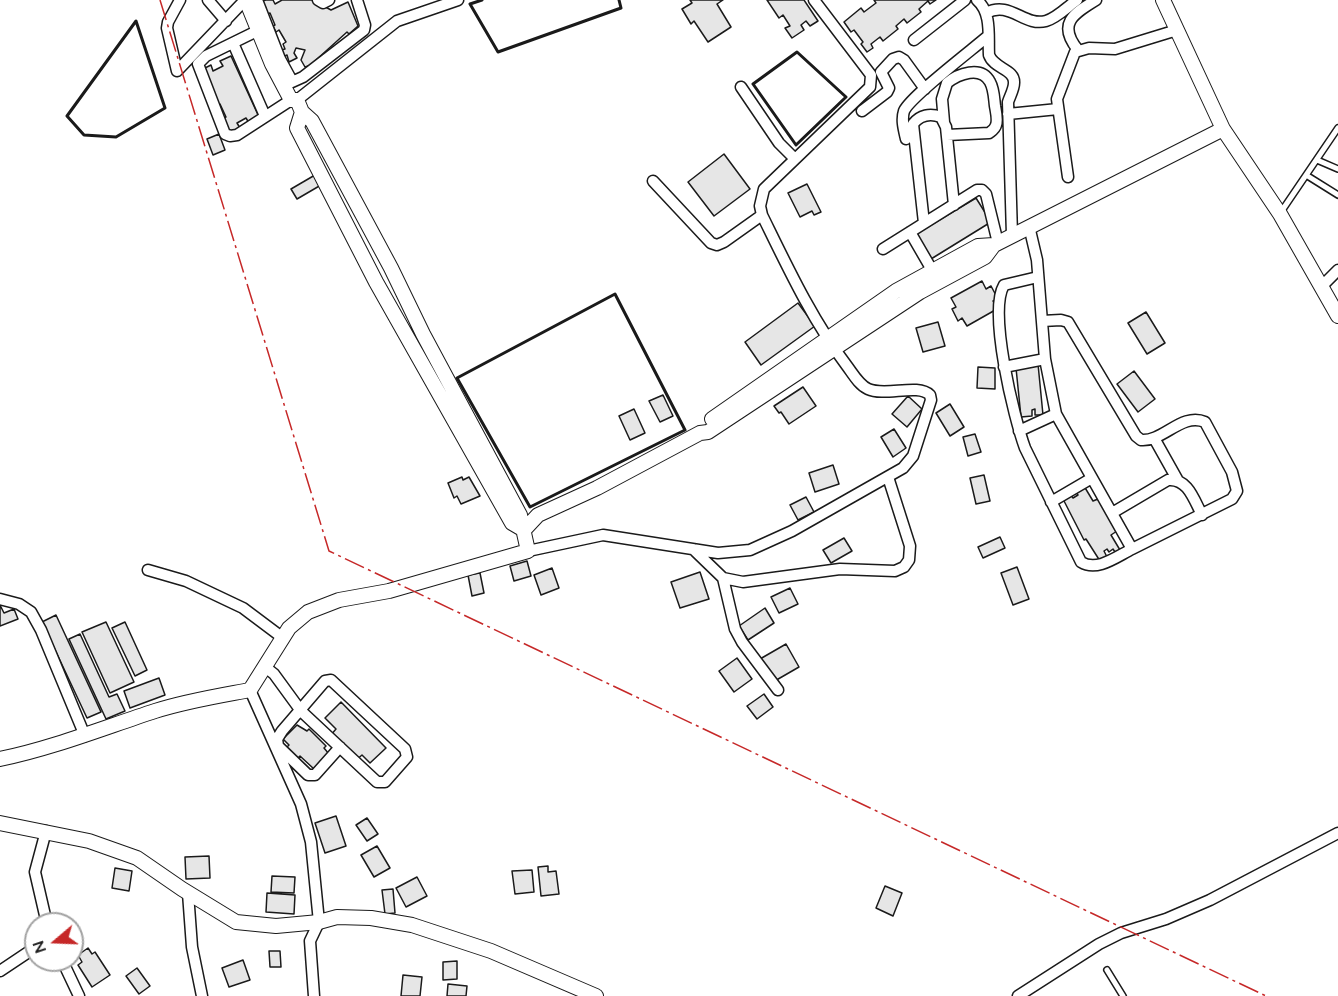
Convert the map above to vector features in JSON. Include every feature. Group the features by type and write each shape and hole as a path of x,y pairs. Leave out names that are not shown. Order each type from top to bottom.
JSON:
{"street":[{"path":"180,0 167,28 177,71 246,0 288,84"},
{"path":"208,0 226,21"},
{"path":"257,0 296,104 312,121 520,515 528,550"},
{"path":"318,0 323,3 329,0"},
{"path":"288,84 303,77 364,30 365,25 357,0"},
{"path":"259,30 206,56 198,64 225,134 230,136 237,135 265,117 296,104 397,21 458,0"},
{"path":"0,759 85,736 156,711 250,690 289,628 308,612 339,600 389,591 528,550 603,535 718,553 750,550 792,531 908,464 913,456 932,400 930,395 923,390 878,392 867,389 860,383 831,344 800,293 760,206 764,189 870,87 872,81 871,75 814,0"},
{"path":"914,40 965,0"},
{"path":"977,0 986,13 991,61 1011,74 1014,79 1008,102 1012,235"},
{"path":"986,13 998,4 1019,10 1039,22 1046,21 1077,0"},
{"path":"1078,50 1068,34 1069,20 1082,8 1096,0"},
{"path":"1163,0 1223,129 1280,214 1338,316"},
{"path":"1068,177 1057,99 1072,56 1078,50 1115,49 1177,30"},
{"path":"906,139 903,123 905,109 925,89 988,36"},
{"path":"233,43 265,117"},
{"path":"862,111 887,92 887,83 881,72 893,59 899,57 904,60 925,89"},
{"path":"947,135 993,130 996,117 993,90 990,81 984,75 967,72 947,83 942,99 954,205"},
{"path":"741,87 779,143 795,159"},
{"path":"1008,114 1058,109"},
{"path":"924,223 913,124 917,119 929,115 941,117 944,122"},
{"path":"524,530 538,515 700,433 708,432 757,395 899,297 932,270 978,246 996,244 1223,129"},
{"path":"653,181 711,243 717,245 762,214"},
{"path":"883,249 977,190 982,190 986,194 996,244 986,257 899,297"},
{"path":"1029,226 1037,260 1045,359 1056,414 1132,549"},
{"path":"910,232 932,270"},
{"path":"1322,286 1338,270"},
{"path":"1038,277 1004,285 1000,291 1000,332 1004,366 1024,448 1081,562 1087,566 1096,566 1232,499 1237,491 1233,472 1205,422 1192,420 1154,438 1141,440 1136,436 1068,322 1042,321"},
{"path":"1004,366 1045,359"},
{"path":"1019,431 1056,414"},
{"path":"1154,438 1177,479 1184,483 1202,515"},
{"path":"693,549 723,578 743,582 840,569 895,571 904,567 909,560 910,546 888,477"},
{"path":"1051,502 1092,478"},
{"path":"1112,513 1168,480 1177,479"},
{"path":"148,570 186,581 243,608 283,638"},
{"path":"723,578 735,629 778,690"},
{"path":"0,599 19,604 31,612 41,630 85,736"},
{"path":"264,666 274,674 301,711 340,747 377,782 385,782 407,757 405,749 332,680 325,681 301,711 282,731 278,739 278,746 308,776 315,775 340,747"},
{"path":"250,690 301,804 311,842 319,922 310,942 314,996"},
{"path":"0,823 89,841 137,858 236,922 276,926 319,922 337,917 371,918 412,925 491,951 596,996"},
{"path":"44,912 35,872 46,831"},
{"path":"1018,996 1099,944 1121,933 1166,919 1210,900 1338,833"},
{"path":"188,893 192,947 202,996"},
{"path":"0,971 24,955"},
{"path":"68,972 79,996"}],"lane":[{"path":"1280,214 1338,128"},
{"path":"1317,160 1338,169"},
{"path":"1306,175 1338,195"},
{"path":"1107,970 1123,996"}],"building":[{"path":"273,0 275,4 282,0 313,0 331,10 348,2 358,26 349,34 347,32 316,60 318,63 305,67 301,60 305,50 296,48 294,53 297,58 289,62 287,55 283,57 281,50 285,49 283,44 286,42 279,30 276,32 270,13 266,15 263,10 266,8 262,1"},
{"path":"690,0 723,0 717,4 731,27 708,42 694,21 691,24 682,9 692,3"},
{"path":"767,0 804,0 818,21 810,26 806,21 801,25 804,30 792,38 785,28 790,26 783,15 779,18"},
{"path":"874,0 936,0 930,4 928,1 919,9 921,12 907,23 904,19 896,26 898,29 883,41 880,37 871,44 873,48 867,52 854,30 851,32 844,22 861,8 864,12 876,3"},
{"path":"231,56 259,117 249,123 246,118 237,123 240,128 230,133 222,119 226,117 220,104 217,106 201,70 211,65 213,71 223,66 220,61"},
{"path":"219,134 225,150 213,155 207,139"},
{"path":"724,154 750,189 714,216 688,182"},
{"path":"315,175 321,185 297,199 291,189"},
{"path":"807,184 821,212 814,215 812,211 800,217 788,193"},
{"path":"976,198 991,222 931,259 916,234"},
{"path":"982,281 986,289 991,286 998,299 993,301 997,309 967,326 962,318 958,321 952,309 956,307 951,298"},
{"path":"798,303 815,326 761,365 745,342"},
{"path":"1146,312 1165,343 1147,354 1128,323"},
{"path":"938,322 945,346 923,352 916,328"},
{"path":"1038,364 1043,415 1035,415 1035,409 1032,410 1032,416 1021,417 1016,368"},
{"path":"978,367 995,368 995,389 977,388"},
{"path":"1134,371 1155,399 1138,412 1117,384"},
{"path":"803,387 816,406 789,424 774,406"},
{"path":"663,395 673,416 660,422 649,401"},
{"path":"908,396 922,409 907,427 892,414"},
{"path":"950,404 964,427 950,436 936,413"},
{"path":"634,409 645,433 630,440 619,416"},
{"path":"894,429 906,448 893,457 881,437"},
{"path":"975,434 981,452 968,456 963,437"},
{"path":"833,465 839,484 815,492 809,473"},
{"path":"984,475 990,501 976,504 970,478"},
{"path":"462,477 463,480 469,477 480,496 461,504 457,496 454,498 448,483"},
{"path":"1084,486 1093,501 1098,499 1117,531 1111,535 1120,550 1115,552 1113,549 1109,552 1107,549 1104,551 1107,557 1100,561 1086,539 1084,540 1063,499 1070,494 1073,498 1078,495 1075,491"},
{"path":"806,497 814,512 798,520 790,505"},
{"path":"1000,537 1005,548 983,558 978,547"},
{"path":"844,538 852,551 831,563 823,550"},
{"path":"527,561 531,576 514,581 510,566"},
{"path":"1017,567 1029,599 1013,605 1001,573"},
{"path":"552,568 559,588 541,595 534,575"},
{"path":"700,572 709,599 680,608 671,582"},
{"path":"480,573 484,593 472,596 468,575"},
{"path":"790,588 798,604 779,613 771,597"},
{"path":"0,605 4,613 14,609 18,619 0,626"},
{"path":"765,608 774,623 748,640 739,626"},
{"path":"56,615 101,712 87,718 42,622"},
{"path":"106,622 134,682 110,693 82,632"},
{"path":"125,622 147,670 135,676 112,628"},
{"path":"80,634 109,697 117,694 125,711 106,719 69,639"},
{"path":"786,644 799,667 773,682 760,659"},
{"path":"737,658 752,679 734,692 719,671"},
{"path":"159,678 165,695 130,708 124,691"},
{"path":"764,694 773,707 757,719 747,706"},
{"path":"341,702 386,748 370,763 362,755 355,761 330,736 336,729 325,718"},
{"path":"297,725 307,731 309,729 326,746 324,748 329,754 314,769 300,756 297,759 286,748 289,745 283,739"},
{"path":"336,816 346,846 325,853 315,823"},
{"path":"367,818 378,834 367,841 356,825"},
{"path":"377,846 390,868 374,877 361,855"},
{"path":"209,856 210,878 186,879 185,857"},
{"path":"548,866 548,872 556,871 559,894 541,896 538,867"},
{"path":"115,868 132,871 129,891 112,888"},
{"path":"532,870 534,892 515,894 512,871"},
{"path":"272,876 295,877 294,893 271,892"},
{"path":"417,877 427,896 406,907 396,888"},
{"path":"885,886 902,893 893,916 876,908"},
{"path":"393,889 395,913 385,914 382,890"},
{"path":"267,893 295,895 294,914 266,912"},
{"path":"88,948 92,954 95,952 110,975 92,987 82,972 84,951"},
{"path":"269,951 280,951 281,967 270,967"},
{"path":"243,960 250,980 229,987 222,968"},
{"path":"457,961 457,979 443,980 443,962"},
{"path":"137,968 150,986 139,994 126,976"},
{"path":"403,975 422,977 420,996 401,996"},
{"path":"448,984 467,986 466,996 447,996"}],"wall":[{"path":"482,0 470,4 498,52 621,8 619,0"},
{"path":"136,21 165,108 116,137 84,135 67,116 136,21"},
{"path":"797,52 846,97 796,145 753,84 797,52"},
{"path":"615,294 685,430 530,507 457,378 615,294"}],"power":[{"path":"160,0 329,551 1266,996"}]}
